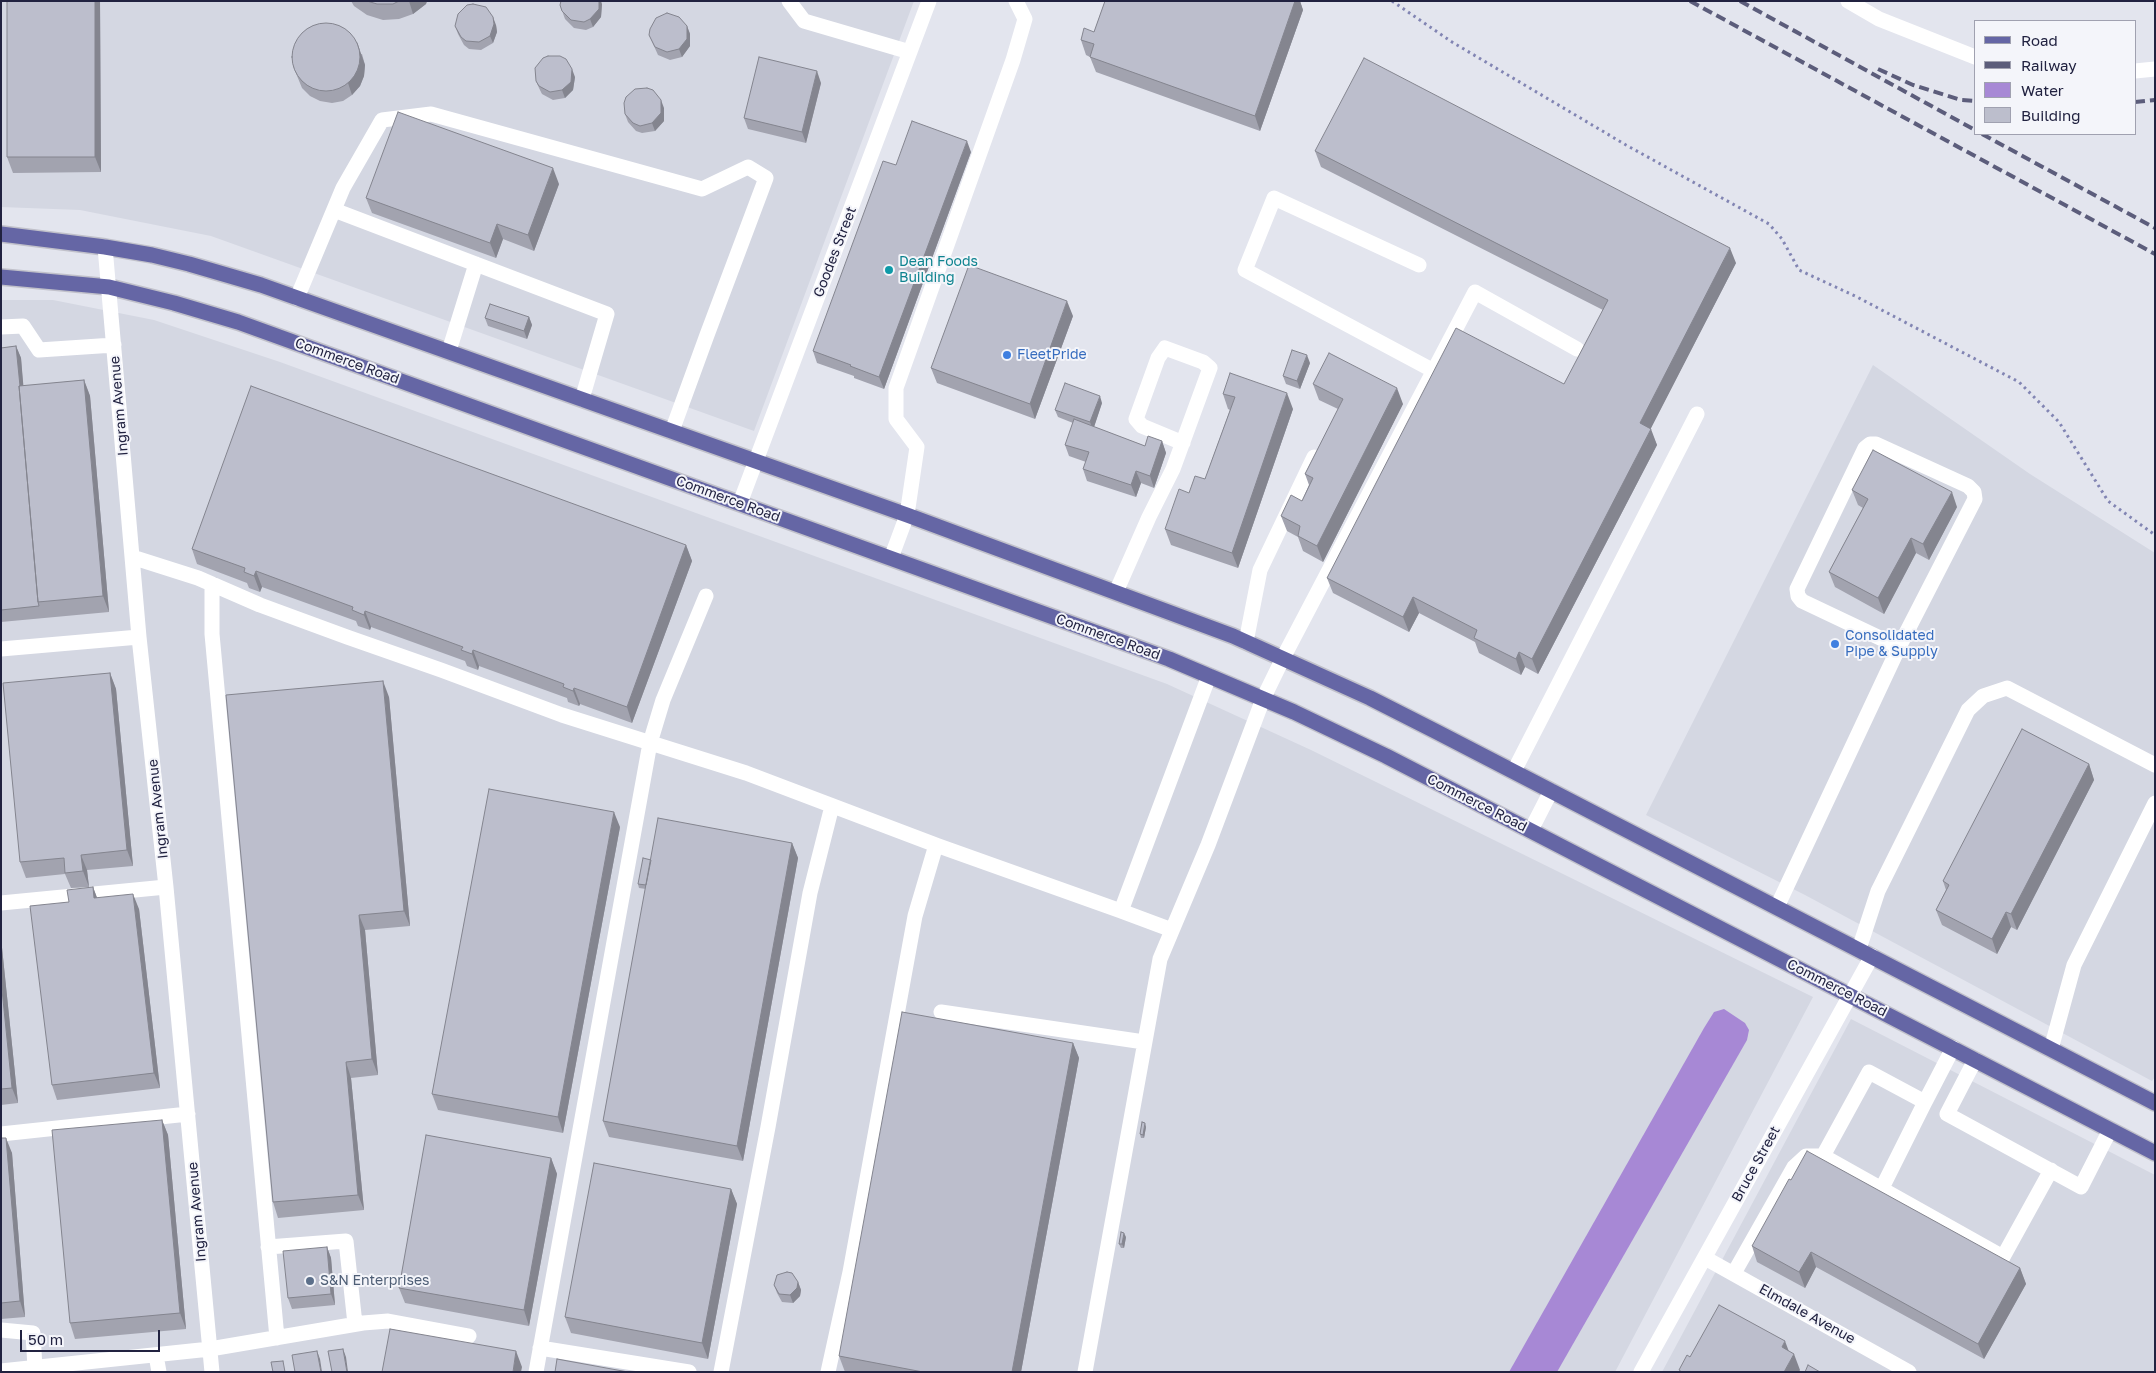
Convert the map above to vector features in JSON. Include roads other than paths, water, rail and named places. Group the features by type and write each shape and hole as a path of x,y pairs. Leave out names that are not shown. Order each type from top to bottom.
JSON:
{"main road":[{"path":"1,234 105,247 189,264 297,298 907,515 1246,642 1370,698 1866,952 2155,1103"},
{"name":"Commerce Road","path":"1,278 109,287 174,303 238,322 1169,659 1356,741 2155,1153"}],"street":[{"path":"789,1 804,20 910,52"},
{"name":"Goodes Street","path":"740,503 929,1"},
{"path":"891,558 907,515 917,447 896,419 896,388 1013,60 1025,19 1016,1"},
{"path":"1848,1 1879,19 1974,57"},
{"path":"2136,71 2155,69"},
{"path":"297,298 343,188 382,120 431,114 702,189 748,167 766,178 706,335 672,432"},
{"path":"1419,265 1274,198 1245,270 1434,371"},
{"path":"334,210 607,314 582,399"},
{"name":"Ingram Avenue","path":"105,247 139,637 166,887 212,1372"},
{"path":"449,351 476,264"},
{"path":"1085,1372 1160,959 1208,845 1263,699 1475,292 1576,349"},
{"path":"1,327 22,326 39,350 114,345"},
{"path":"1116,592 1149,517 1173,469 1183,443 1210,368 1203,362 1164,348 1158,358 1136,419 1142,426 1183,443"},
{"path":"1514,772 1696,414"},
{"path":"1246,642 1260,570 1322,440"},
{"path":"1778,907 1898,647 1974,499 1974,492 1968,486 1876,444 1870,444 1865,448 1797,589 1798,596 1802,601 1898,647"},
{"path":"132,556 212,584 260,605 562,715 746,774 1172,930"},
{"path":"212,584 212,634 277,1338"},
{"path":"536,1372 650,743 663,700 706,596"},
{"path":"1,648 139,637"},
{"path":"1121,911 1210,676"},
{"name":"Bruce Street","path":"1641,1372 1850,995 1866,952 1878,891 1968,710 1983,696 2007,688 2155,765"},
{"path":"1531,830 1551,791"},
{"path":"2051,1049 2074,966 2155,803"},
{"path":"721,1372 810,893 832,806"},
{"path":"828,1372 850,1272 915,916 936,845"},
{"path":"1,903 166,887"},
{"path":"941,1012 1144,1042"},
{"path":"1882,1188 1953,1048"},
{"path":"1975,1060 1946,1114 2081,1187 2110,1130"},
{"path":"1823,1156 1869,1072 1925,1102"},
{"path":"1,1134 188,1114"},
{"path":"1734,1273 1794,1167 1806,1156 1823,1156 2003,1257 2051,1170"},
{"path":"268,1247 346,1241 355,1324"},
{"name":"Elmdale Avenue","path":"1704,1258 1910,1372"},
{"path":"1,1371 210,1349 355,1324 388,1321 469,1336"},
{"path":"1,1330 33,1333 35,1368"},
{"path":"540,1348 689,1372"},
{"path":"156,1355 158,1372"}],"water":[{"path":"1724,1009 1745,1023 1749,1030 1747,1040 1557,1372 1509,1372 1704,1028 1714,1012"}],"railway":[{"path":"1690,1 2155,254"},
{"path":"1740,1 1974,129"},
{"path":"1878,69 1913,85 1961,100 1974,101"},
{"path":"2136,102 2155,100"},
{"path":"1984,135 2155,228"}],"place":[{"name":"Dean Foods Building","path":"889,270"},
{"name":"FleetPride","path":"1007,355"},
{"name":"Consolidated Pipe & Supply","path":"1835,644"},
{"name":"S&N Enterprises","path":"310,1281"}]}
